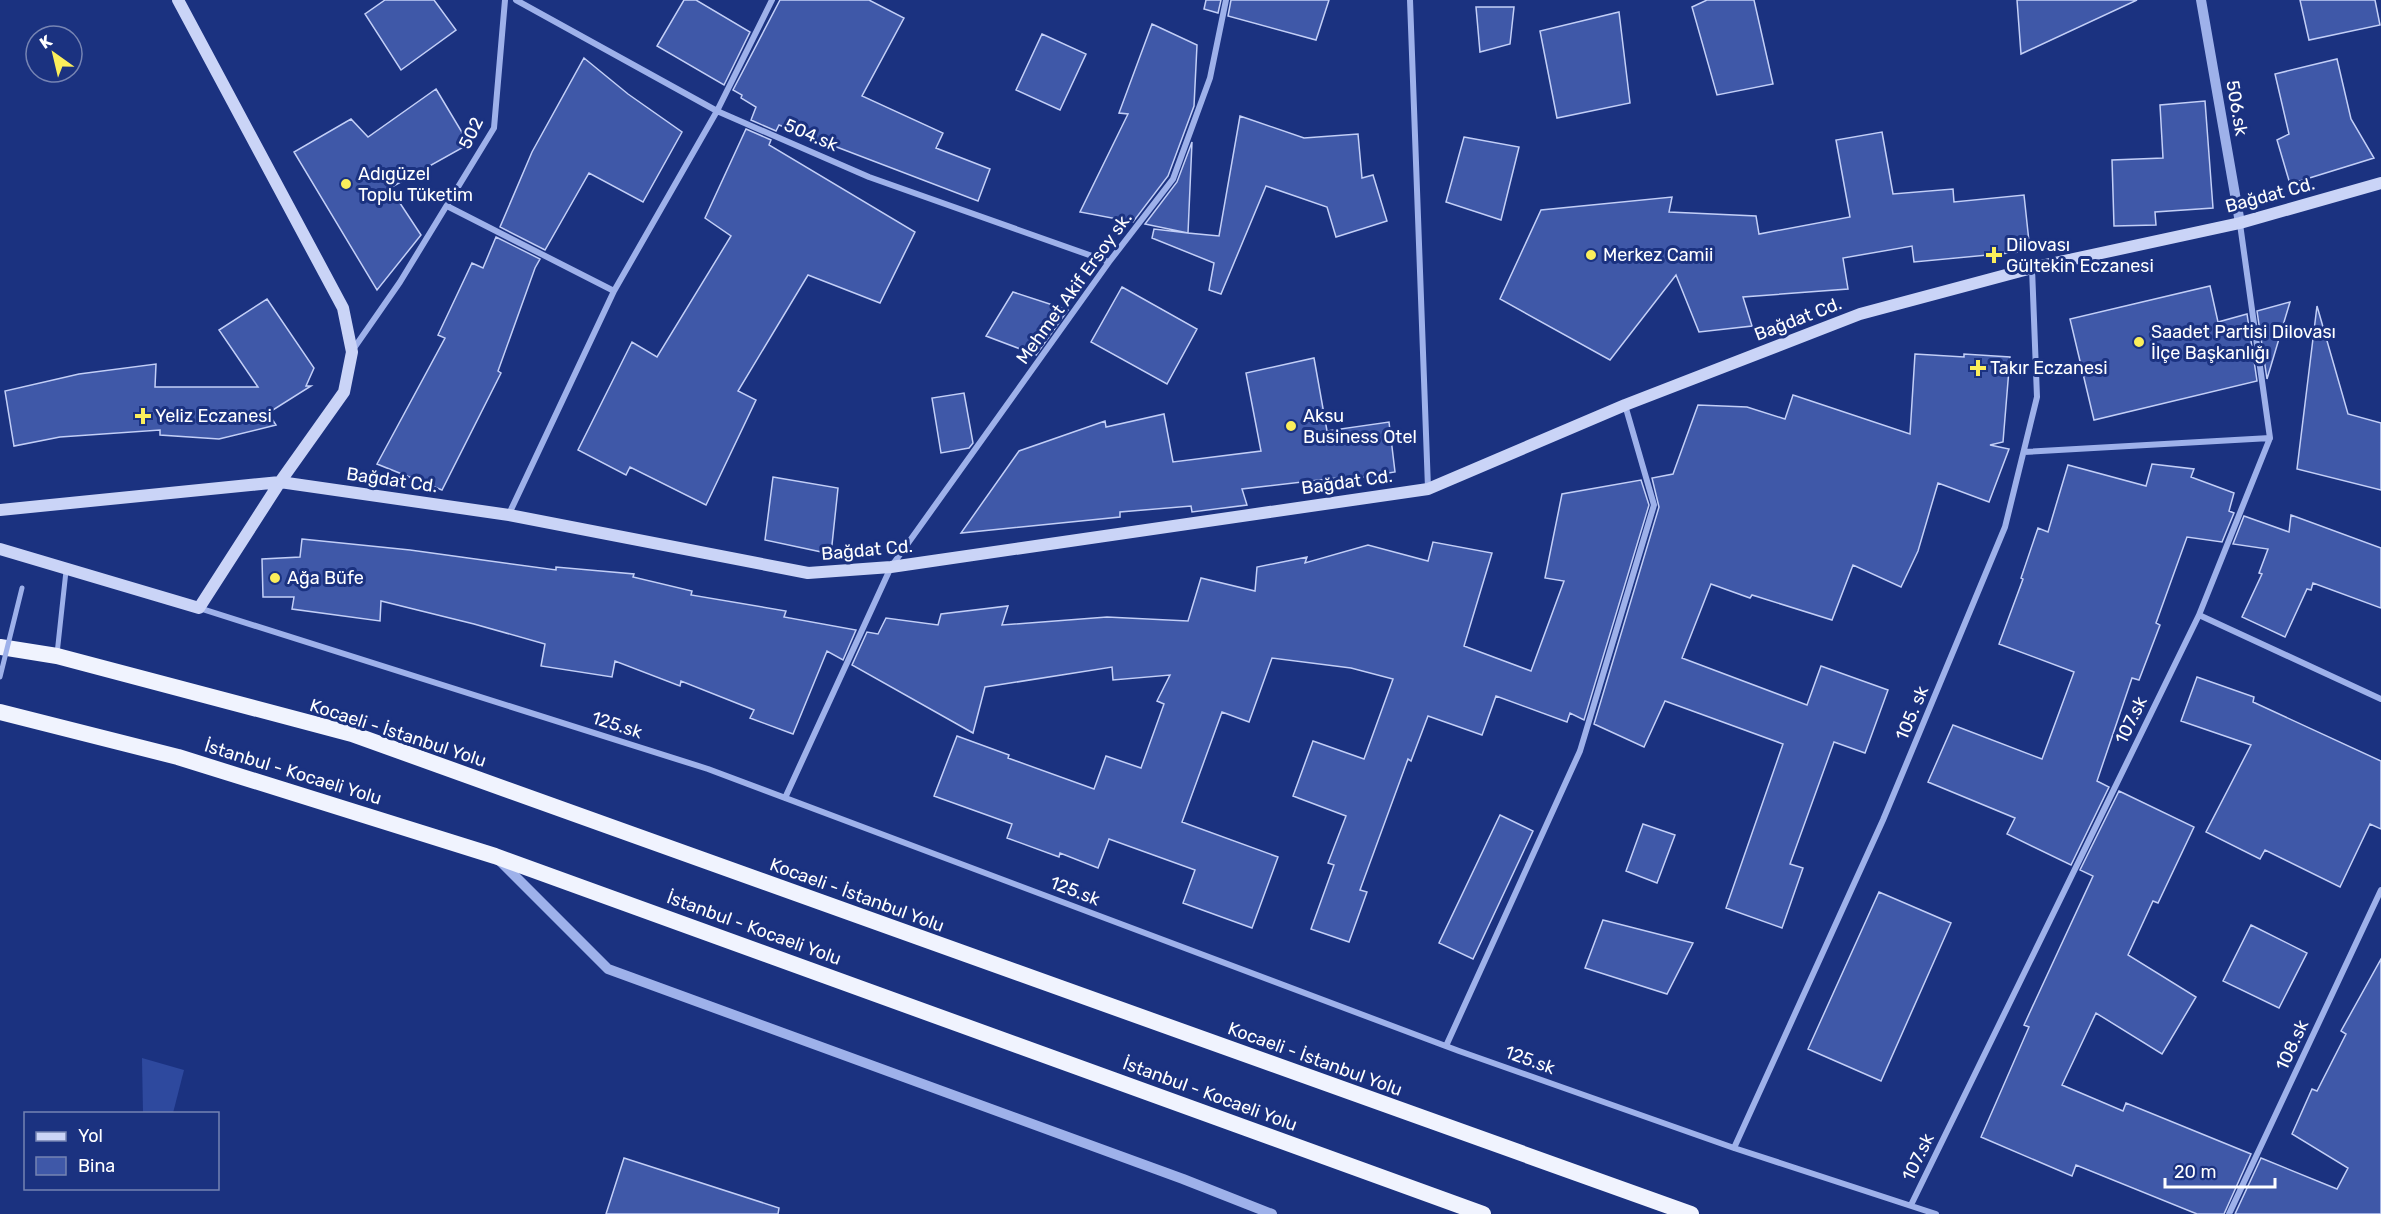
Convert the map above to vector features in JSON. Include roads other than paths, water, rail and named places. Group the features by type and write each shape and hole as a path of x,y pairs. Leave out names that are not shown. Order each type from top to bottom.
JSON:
{"highway":[{"name":"Kocaeli - İstanbul Yolu","path":"0,647 57,656 352,734 1691,1214"},
{"name":"İstanbul - Kocaeli Yolu","path":"0,712 178,757 495,856 1484,1214"}],"main road":[{"path":"0,549 199,608 280,482 344,392 352,352 343,308 178,0"},
{"name":"Bağdat Cd.","path":"0,510 280,482 509,515 808,573 891,567 1428,489 1625,405 1860,314 2032,268 2240,223 2381,183"}],"street":[{"name":"502","path":"352,352 400,282 494,128 505,0"},
{"name":"504.sk","path":"516,0 717,111 869,177 1109,262"},
{"path":"509,515 614,291 717,111 772,0"},
{"name":"Mehmet Akif Ersoy sk.","path":"785,798 891,567 1109,262 1173,179 1209,78 1226,0"},
{"path":"1410,0 1428,489"},
{"name":"506.sk","path":"2201,0 2240,223"},
{"path":"447,206 614,291"},
{"name":"107.sk","path":"1911,1205 2199,615 2270,438 2260,353 2240,223"},
{"name":"105. sk","path":"1734,1148 1883,820 2005,527 2037,397 2032,268"},
{"path":"1446,1046 1580,751 1654,505 1625,405"},
{"path":"2024,452 2270,438"},
{"path":"57,656 66,570"},
{"path":"0,677 22,588"},
{"name":"125.sk","path":"199,608 708,769 1446,1046 1734,1148 1936,1214"},
{"path":"2199,615 2381,699"},
{"path":"495,856 608,969 1172,1175 1272,1214"},
{"name":"108.sk","path":"2229,1214 2381,890"}],"place":[{"name":"Adıgüzel Toplu Tüketim","path":"346,184"},
{"name":"Merkez Camii","path":"1591,255"},
{"name":"Dilovası Gültekin Eczanesi","path":"1994,255"},
{"name":"Saadet Partisi Dilovası İlçe Başkanlığı","path":"2139,342"},
{"name":"Takır Eczanesi","path":"1978,368"},
{"name":"Yeliz Eczanesi","path":"143,416"},
{"name":"Aksu Business Otel","path":"1291,426"},
{"name":"Ağa Büfe","path":"275,578"}]}
